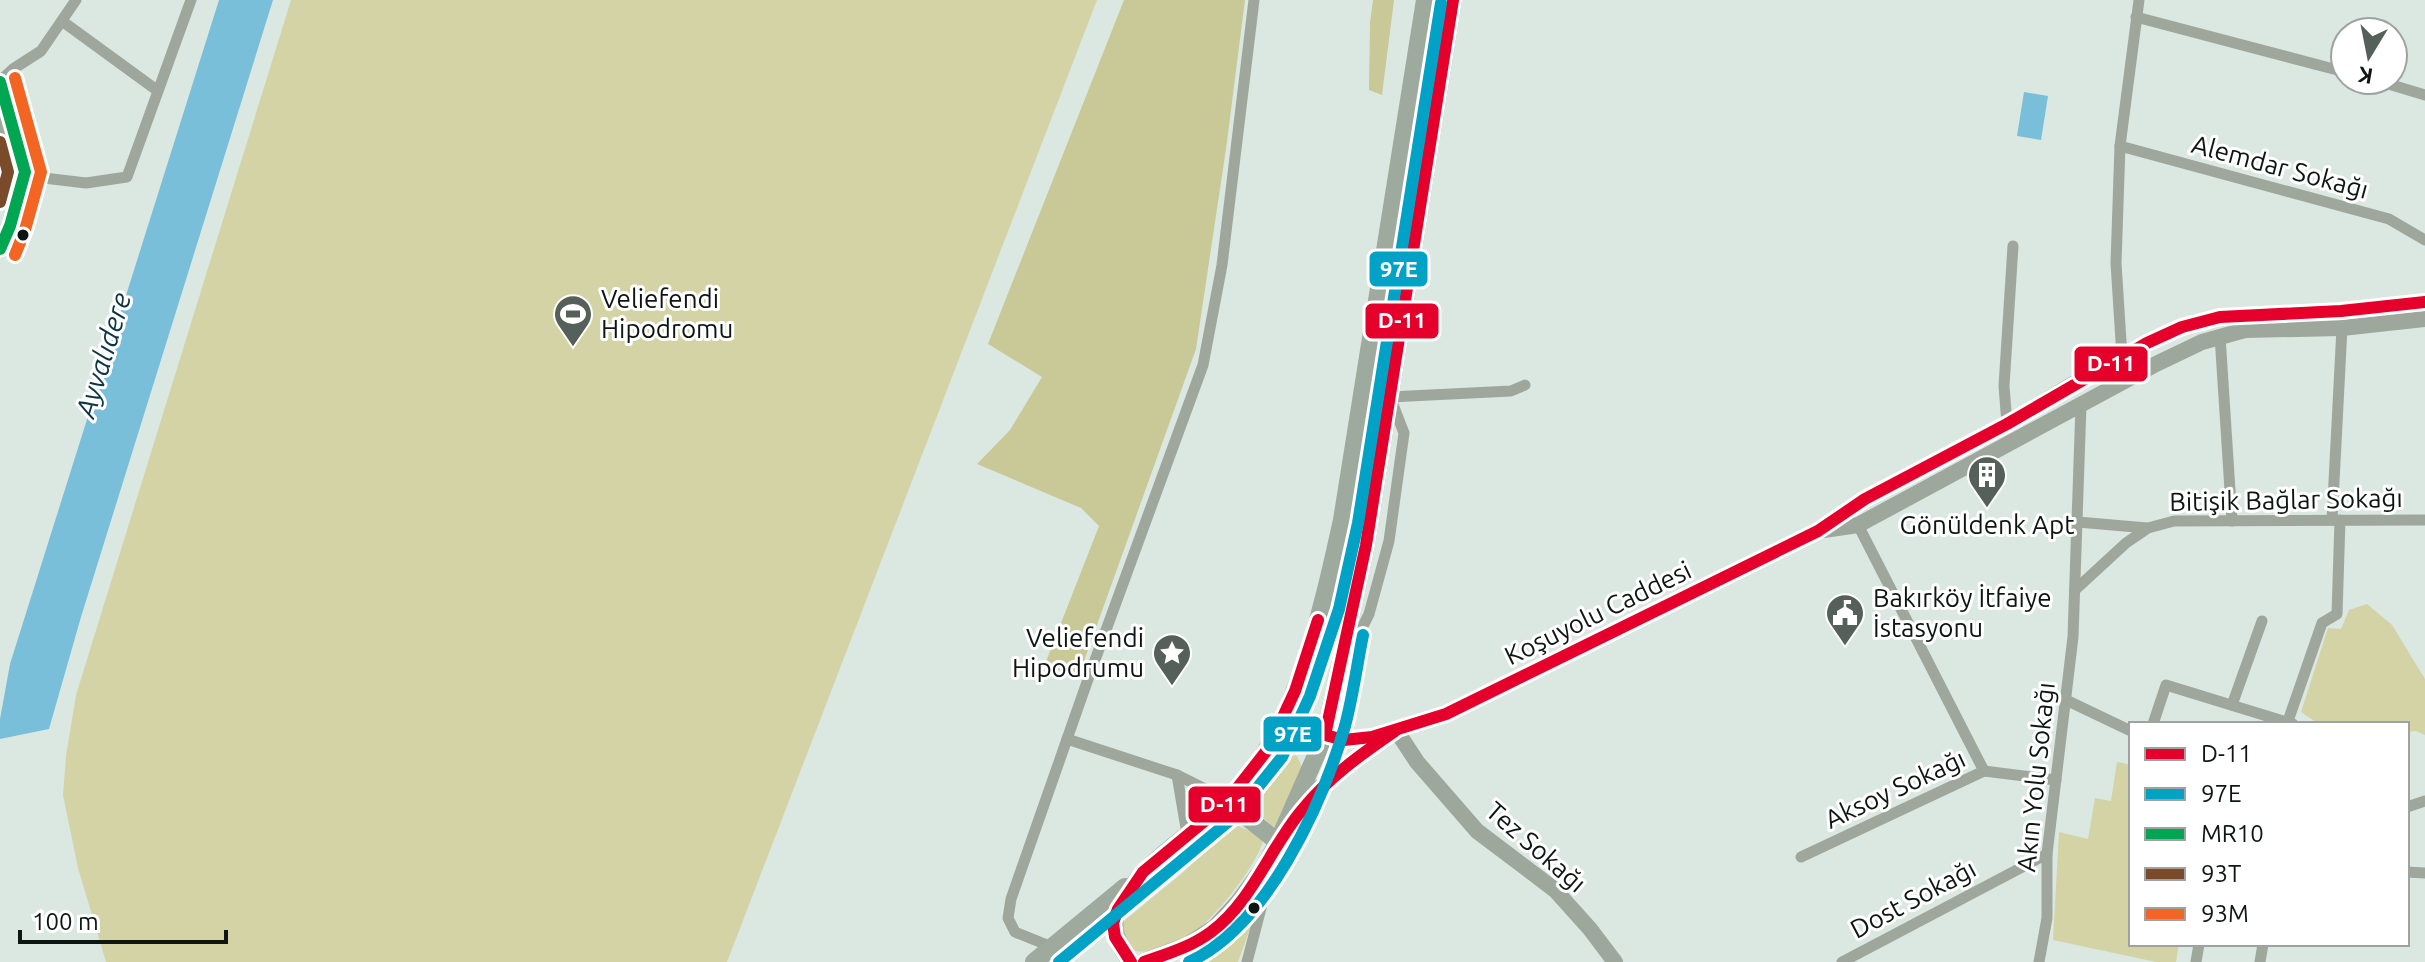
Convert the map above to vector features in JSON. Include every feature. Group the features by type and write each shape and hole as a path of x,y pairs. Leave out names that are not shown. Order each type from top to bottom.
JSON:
{"main road":[{"path":"1034,962 1224,805 1268,749 1295,691 1324,604 1342,520 1425,0"},
{"path":"1144,962 1187,946 1215,928 1239,902 1278,842 1325,735 1366,545 1453,0"},
{"path":"0,81 12,167 10,226 0,249"},
{"path":"0,124 12,167 0,190"},
{"path":"1224,805 1248,817 1278,842"},
{"path":"1131,962 1115,937 1113,923 1118,909 1143,872"}],"street":[{"path":"0,81 41,51 76,0"},
{"path":"12,167 44,178 86,183 127,177 191,0"},
{"path":"1052,947 1015,932 1008,918 1011,899 1203,365 1222,265 1254,0"},
{"path":"2122,357 2116,263 2120,146 2139,0"},
{"path":"2136,17 2329,68"},
{"path":"62,21 158,91"},
{"name":"Alemdar Sokağı","path":"2120,146 2389,219 2425,240"},
{"path":"2007,424 2004,386 2013,246"},
{"name":"Koşuyolu Caddesi","path":"1818,531 1858,525 2190,347 2245,330 2341,319 2425,302"},
{"path":"2220,317 2232,521"},
{"name":"Koşuyolu Caddesi","path":"1396,730 1446,714 1818,531 1865,499 2182,327 2220,317 2425,319"},
{"path":"2289,722 2322,623 2337,614 2341,319"},
{"path":"1390,397 1511,391 1525,385"},
{"path":"2068,387 2081,405"},
{"name":"Akın Yolu Sokağı","path":"2039,962 2047,918 2047,854 2073,637 2081,405"},
{"name":"Bitişik Bağlar Sokağı","path":"2075,590 2126,543 2148,528 2174,521 2425,520"},
{"path":"2078,522 2148,528"},
{"path":"1858,525 1984,771"},
{"path":"2232,705 2262,621"},
{"path":"2154,722 2166,685 2286,722"},
{"path":"2066,700 2129,730"},
{"path":"1252,770 1284,744 1304,735 1325,735 1344,740 1396,730"},
{"path":"1247,962 1278,842 1319,788 1396,730"},
{"name":"Tez Sokağı","path":"1396,730 1417,762 1477,831 1555,890 1615,962"},
{"path":"1067,739 1177,775 1217,795 1224,805"},
{"name":"Aksoy Sokağı","path":"1801,857 1984,771 2056,780"},
{"path":"1177,775 1187,834"},
{"name":"Dost Sokağı","path":"1842,962 2047,854"}],"green space":[{"name":"Veliefendi Hipodromu","path":"291,0 1097,0 727,962 106,962 78,868 63,795 76,695"},
{"path":"1124,0 1245,0 1196,349 1078,678 1045,664 1099,526 1081,508 977,464 1010,430 1042,377 988,344"},
{"path":"1373,0 1394,0 1382,95 1369,90"},
{"path":"2367,604 2392,625 2425,679 2425,735 2409,732 2409,722 2316,722 2301,712 2328,628 2341,629 2349,610"},
{"path":"1297,756 1302,767 1276,829 1250,807 1276,774 1282,759"},
{"path":"2117,762 2129,765 2129,946 2179,946 2176,962 2156,962 2053,940 2059,832 2088,839 2095,798 2111,801"},
{"path":"1238,826 1256,834 1263,841 1252,864 1223,904 1184,939 1145,952 1130,948 1121,925 1125,920 1230,829"},
{"path":"1258,906 1238,962 1204,962 1227,944"}],"water":[{"path":"219,0 273,0 49,729 0,739 0,719 10,664"},
{"path":"2024,92 2048,96 2041,140 2017,136"}],"transit line":[{"name":"D-11","path":"1453,0 1366,545 1325,735 1344,740 1372,737 1446,714 1818,531 1865,499 2007,424 2147,343 2182,327 2220,317 2341,311 2425,302"},
{"name":"97E","path":"1059,962 1234,817 1282,757 1310,696 1339,609 1358,523 1441,3"},
{"name":"93M","path":"15,78 41,172 15,255"},
{"name":"MR10","path":"0,82 25,172 10,226 0,249"},
{"name":"93T","path":"0,142 8,172 0,202"},
{"name":"D-11","path":"1131,962 1115,937 1113,923 1118,909 1143,872 1224,805 1268,749 1295,691 1318,620"},
{"name":"97E","path":"1189,962 1217,945 1243,921 1288,860 1335,757 1353,692 1363,635"},
{"name":"D-11","path":"1144,962 1195,942 1225,920 1238,906 1312,798 1346,767 1395,731"}],"place":[{"name":"Veliefendi Hipodromu","path":"573,348"},
{"name":"Gönüldenk Apt","path":"1987,509"},
{"name":"Bakırköy İtfaiye İstasyonu","path":"1845,647"},
{"name":"Veliefendi Hipodrumu","path":"1172,687"}],"water label":[{"name":"Ayvalıdere","path":"103,355"}]}
